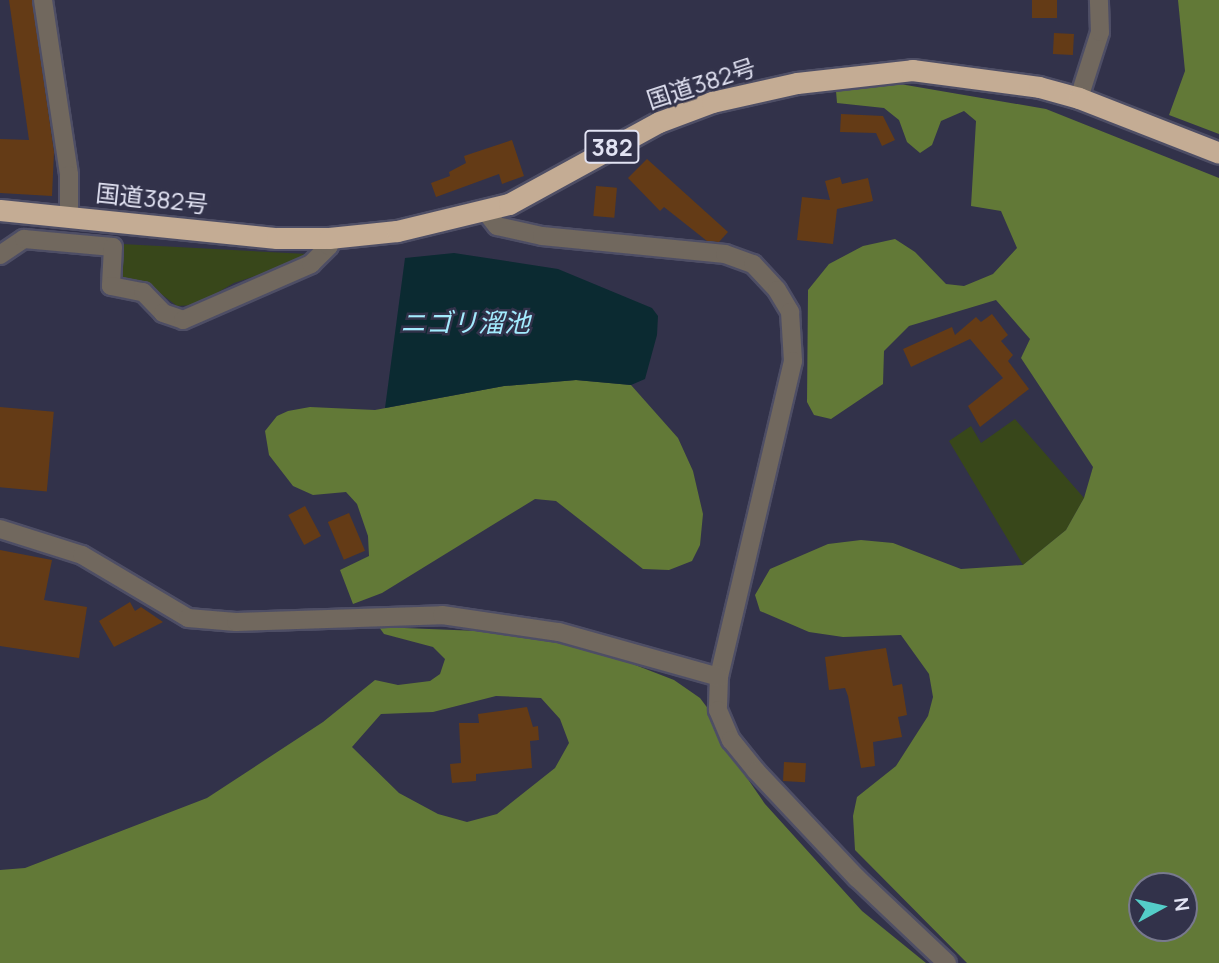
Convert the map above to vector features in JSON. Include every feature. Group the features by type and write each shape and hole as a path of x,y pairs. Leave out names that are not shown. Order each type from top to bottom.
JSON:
{"highway":[{"name":"国道382号","path":"0,210 277,237 329,238 397,231 486,212 535,192 659,122 763,89 912,70 1009,80 1079,98 1219,153"}],"street":[{"path":"43,0 69,175 69,215"},
{"path":"1079,98 1100,32 1099,0"},
{"path":"486,212 496,226 542,236 738,257 762,271 790,312 794,334 788,391 719,677 718,710 731,740 857,878 947,963"},
{"path":"0,255 23,239 113,247 111,286 143,292 163,313 183,320 311,264 329,246 329,238"},
{"path":"0,529 82,555 188,618 236,622 442,615 559,632 719,677"}],"green space":[{"path":"1178,0 1219,0 1219,134 1169,115 1185,71"},
{"path":"900,84 1046,109 1219,178 1219,963 967,963 855,850 853,816 857,797 896,766 928,716 933,697 929,674 901,635 843,637 809,632 760,611 755,595 770,569 828,544 861,540 893,543 961,569 1023,565 1066,530 1084,498 1093,467 1021,358 1030,339 996,300 909,326 884,351 883,384 831,419 814,415 807,402 808,290 829,264 863,246 895,239 915,252 946,284 964,286 993,274 1017,248 1001,211 971,206 976,121 964,111 941,121 932,145 920,153 907,142 899,120 884,108 837,103 836,91"},
{"path":"122,244 307,254 300,261 234,283 196,305 177,306 144,281 118,280"},
{"path":"576,380 631,385 678,438 693,471 703,514 700,545 692,561 669,570 643,569 556,501 535,499 382,593 353,604 340,570 369,556 368,536 357,504 346,492 313,495 293,486 269,455 265,431 277,416 310,407 375,410 504,386"},
{"path":"1015,419 1084,498 1066,530 1023,565 949,441 971,426 981,443"},
{"path":"379,627 528,633 581,644 674,680 700,698 712,714 716,733 765,804 862,911 926,963 0,963 0,870 25,868 207,798 323,722 375,680 398,685 430,681 440,674 445,659 433,647 384,634","holes":["496,696 541,698 560,719 569,743 555,768 497,814 467,822 438,814 399,793 352,747 381,714 433,712"]}],"water":[{"name":"ニゴリ溜池","path":"454,253 558,269 652,308 658,316 657,335 645,379 631,385 576,380 504,386 385,408 405,258"}],"building":[{"path":"9,0 32,0 54,152 52,196 0,193 0,139 29,140"},
{"path":"1032,0 1057,0 1057,18 1032,18"},
{"path":"1054,33 1074,34 1073,55 1053,54"},
{"path":"841,114 883,116 895,140 882,146 876,133 840,132"},
{"path":"512,140 524,176 502,184 499,174 436,197 431,183 450,176 449,172 466,163 464,156"},
{"path":"647,159 728,232 719,242 707,241 664,207 660,211 628,178"},
{"path":"840,177 842,184 868,178 873,201 837,209 833,244 797,240 802,197 830,200 825,181"},
{"path":"596,186 617,188 614,218 593,216"},
{"path":"992,314 1008,335 1001,341 1013,355 1008,361 1029,389 980,427 968,406 1003,378 970,339 911,367 903,349 952,327 955,335 976,317 981,322"},
{"path":"0,407 54,412 47,491 0,487"},
{"path":"305,506 321,536 304,545 288,515"},
{"path":"349,513 365,551 344,560 328,522"},
{"path":"0,550 52,560 44,600 87,607 79,658 0,646"},
{"path":"130,602 135,611 141,607 163,622 114,647 99,621"},
{"path":"886,648 893,686 902,684 907,715 898,717 902,737 873,742 875,766 861,768 848,696 845,688 829,690 825,657"},
{"path":"527,707 533,727 538,726 539,740 530,741 532,768 476,774 476,781 452,783 450,764 461,763 459,723 479,723 478,714"},
{"path":"784,762 806,763 805,782 783,781"}]}
